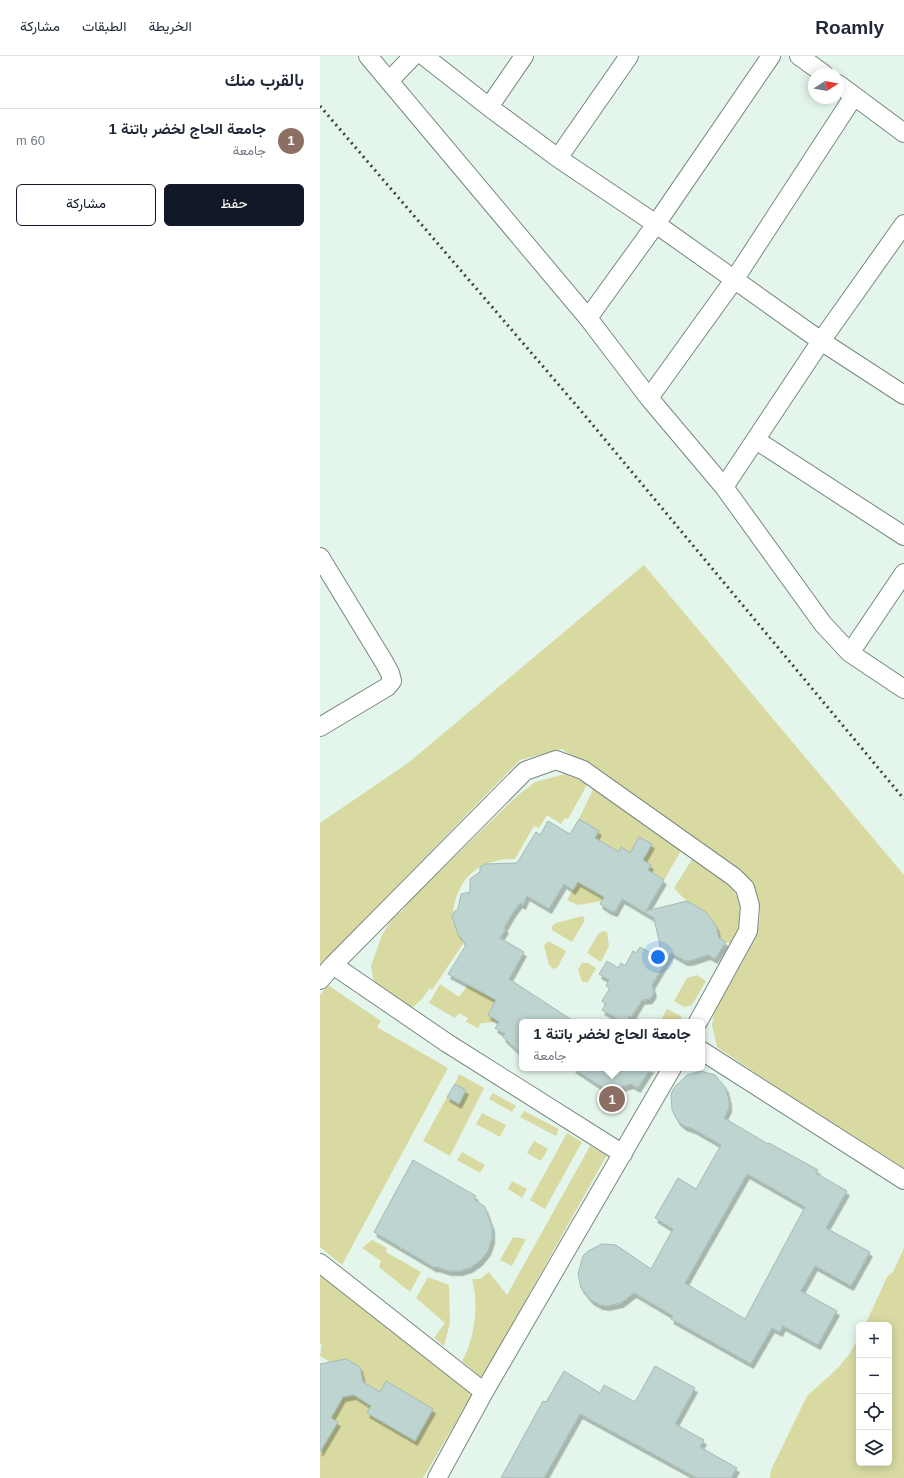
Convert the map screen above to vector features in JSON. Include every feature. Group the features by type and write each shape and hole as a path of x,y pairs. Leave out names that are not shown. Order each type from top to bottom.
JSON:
{"street":[{"path":"368,56 410,108 588,318 649,398 724,487 823,624 850,653 904,689"},
{"path":"389,81 413,56"},
{"path":"424,56 489,107 558,158 656,224 821,341 903,394"},
{"path":"489,107 524,56"},
{"path":"558,158 629,56"},
{"path":"588,318 656,224 771,56"},
{"path":"799,56 816,68"},
{"path":"844,88 904,133"},
{"path":"649,398 734,280 854,96"},
{"path":"724,487 821,341 904,224"},
{"path":"756,440 904,536"},
{"path":"320,557 390,672 392,681 387,687 320,727"},
{"path":"850,653 904,573"},
{"path":"320,980 524,771 556,760 583,770 734,876 745,888 750,906 748,931 700,1019"},
{"path":"333,965 447,1043 623,1154"},
{"path":"705,1053 904,1180"},
{"path":"437,1478 484,1392 670,1071"},
{"path":"320,1263 484,1392"}],"green space":[{"path":"644,565 904,875 904,1172 717,1047 712,1025 714,1013 752,944 757,932 760,911 758,899 753,888 745,875 562,749 520,760 320,965 320,823 408,763"},
{"path":"565,774 588,783 568,819 565,818 561,824 547,815 539,828 534,826 515,859 501,860 478,868 462,884 457,895 452,922 455,922 463,944 432,990 430,988 422,999 413,1007 406,1006 374,984 371,966 382,935 396,914 401,912 410,900 517,796 535,782"},
{"path":"594,787 682,849 664,880 648,870 651,865 643,860 652,844 639,837 630,853 621,848 619,852 602,842 598,847 592,843 599,831 579,819"},
{"path":"694,856 731,884 740,903 741,924 732,945 719,938 712,919 688,902 674,888"},
{"path":"578,881 607,890 602,901 578,905 567,900"},
{"path":"583,916 585,920 572,942 552,930 552,926 556,923"},
{"path":"603,931 607,932 609,946 601,962 587,953 598,934"},
{"path":"547,942 550,942 566,951 558,967 553,969 549,965 544,946"},
{"path":"582,963 588,963 596,968 588,982 582,982 578,969"},
{"path":"697,975 706,981 692,1005 684,1007 674,1001 687,978"},
{"path":"486,981 502,991 488,1014 499,1022 481,1023 478,1028 466,1022 468,1018 459,1013 455,1018 429,1003 440,984 459,997 468,985 479,991"},
{"path":"328,985 381,1021 377,1027 448,1068 342,1265 320,1247 320,995"},
{"path":"667,1009 681,1016 682,1019 662,1019"},
{"path":"459,1074 484,1088 450,1156 423,1141 447,1097 459,1103 466,1090 455,1084"},
{"path":"493,1093 516,1106 512,1112 489,1099"},
{"path":"524,1111 559,1129 556,1136 520,1117"},
{"path":"482,1113 506,1125 500,1137 476,1124"},
{"path":"567,1133 582,1142 545,1209 530,1200"},
{"path":"534,1141 548,1149 541,1161 527,1153"},
{"path":"590,1146 607,1155 482,1378 462,1361 473,1332 475,1300 472,1279 480,1279 489,1272 507,1295"},
{"path":"462,1152 485,1165 480,1173 457,1160"},
{"path":"512,1181 527,1189 522,1198 508,1189"},
{"path":"513,1237 526,1239 512,1266 500,1260"},
{"path":"372,1240 387,1248 386,1252 421,1272 410,1292 379,1267 381,1261 362,1248"},
{"path":"904,1248 904,1478 770,1478 771,1470 807,1396 838,1368 850,1353 856,1342 856,1466 892,1466 892,1322 866,1322 887,1277 893,1272"},
{"path":"320,1272 473,1393 423,1478 320,1478 320,1452 338,1422 331,1418 342,1399 339,1398 354,1395 371,1406 368,1413 415,1441 433,1409 386,1381 380,1392 363,1382 360,1367 346,1359 330,1362 320,1356 322,1345 320,1344"},
{"path":"428,1277 449,1285 450,1323 444,1346 434,1338 445,1323 416,1298"}],"building":[{"path":"579,819 599,831 595,838 619,852 621,847 630,853 639,837 652,844 643,860 651,865 648,870 664,880 646,911 687,901 706,912 716,926 719,938 726,942 715,959 708,955 690,961 685,961 671,953 652,985 654,993 650,999 642,1000 631,1018 629,1016 628,1019 618,1019 602,1010 606,1004 602,1001 610,988 606,986 609,980 599,974 607,961 618,968 621,963 625,966 633,951 636,953 640,947 663,960 654,918 622,899 615,912 609,910 600,904 604,897 578,882 573,890 564,884 549,909 527,896 523,905 520,903 512,914 504,928 506,929 500,938 524,952 509,979 570,1019 519,1019 519,1052 503,1037 505,1034 495,1028 499,1022 488,1015 496,1000 448,974 466,945 458,934 452,917 454,912 458,909 461,894 470,892 470,879 480,872 480,867 485,864 517,863 536,832 540,835 548,821 570,834"},
{"path":"578,1071 649,1071 638,1088 631,1084 613,1090 603,1088"},
{"path":"701,1071 715,1075 726,1088 729,1101 729,1108 724,1118 768,1144 769,1143 818,1170 816,1173 847,1191 826,1228 870,1252 851,1286 815,1266 801,1291 837,1311 818,1345 783,1326 780,1332 772,1328 751,1364 671,1319 673,1316 634,1293 621,1303 607,1306 600,1305 591,1300 581,1288 578,1274 583,1256 588,1251 602,1244 616,1245 651,1269 673,1229 655,1218 678,1178 696,1189 721,1145 693,1129 684,1126 678,1121 672,1110 671,1094 674,1088 687,1075","holes":["747,1174 805,1207 745,1319 685,1283"]},
{"path":"455,1084 466,1090 459,1104 447,1097"},
{"path":"413,1160 476,1196 474,1199 485,1207 492,1227 492,1239 488,1251 480,1261 470,1268 460,1271 449,1271 435,1268 374,1232"},
{"path":"346,1359 360,1367 363,1382 380,1392 386,1381 433,1409 415,1441 367,1413 371,1406 354,1395 343,1397 331,1418 338,1422 320,1452 320,1364"},
{"path":"655,1366 695,1388 675,1424 704,1440 700,1447 737,1468 731,1478 697,1478 580,1414 544,1478 501,1478 543,1401 546,1402 564,1371 600,1393 604,1385 635,1402"}],"railway":[{"path":"320,106 582,412 904,799"}],"place":[{"name":"جامعة الحاج لخضر باتنة 1","path":"612,1099"}]}
